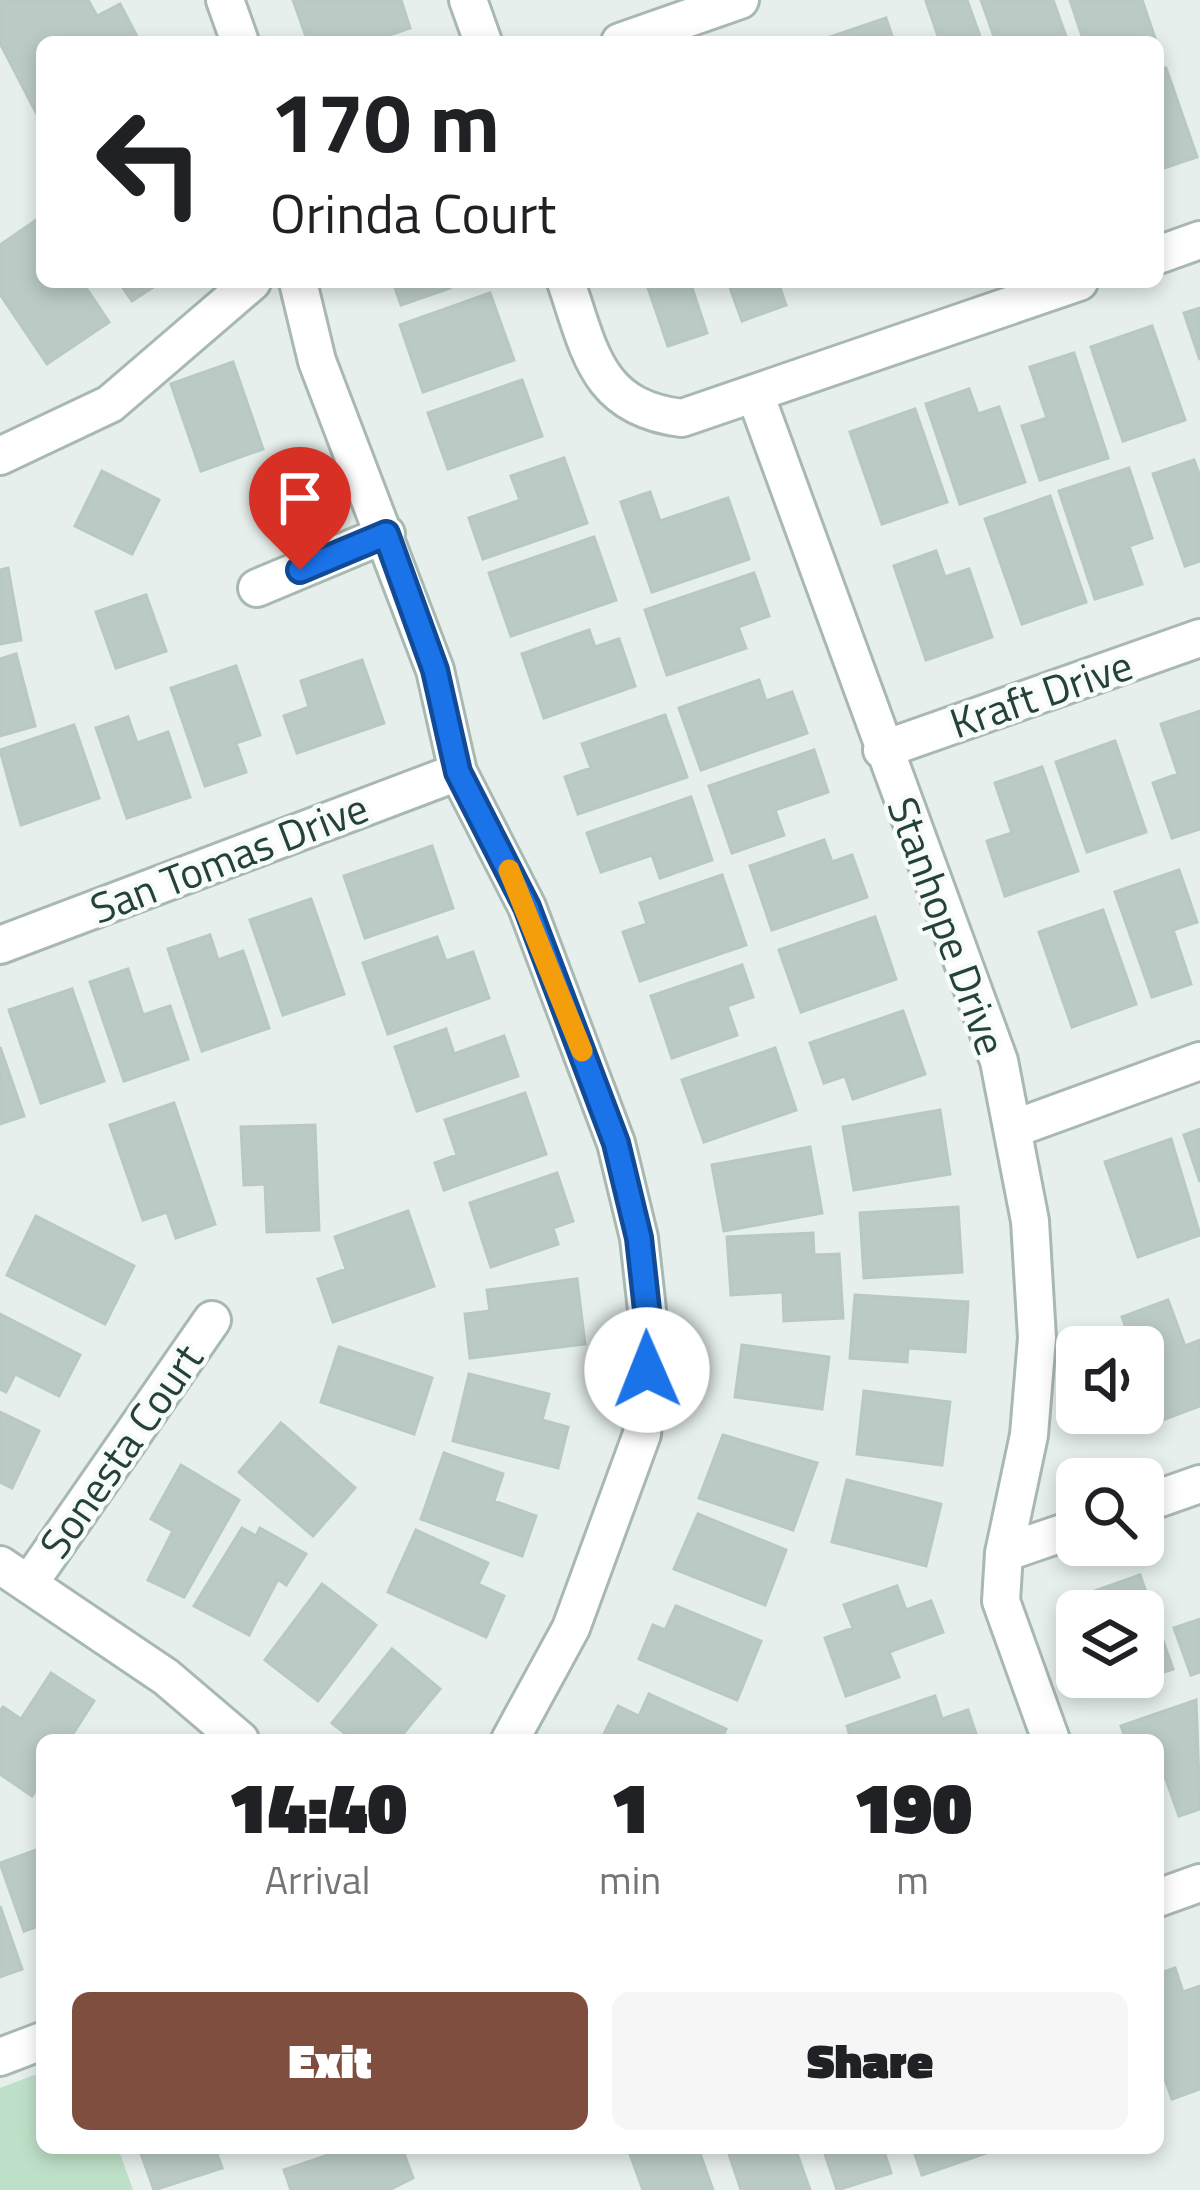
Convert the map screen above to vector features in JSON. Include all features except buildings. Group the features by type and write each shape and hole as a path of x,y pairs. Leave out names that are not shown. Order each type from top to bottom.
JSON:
{"street":[{"path":"225,0 238,36"},
{"path":"468,0 481,36"},
{"path":"637,36 740,0"},
{"path":"1164,253 1200,240"},
{"path":"0,456 110,404 245,288"},
{"path":"299,288 317,361 435,670 458,772 527,907 616,1143 639,1238 650,1337 642,1435 571,1628 513,1734"},
{"path":"568,288 597,370 625,401 650,415 682,418 1062,288"},
{"name":"Stanhope Drive","path":"755,394 999,1061 1030,1221 1037,1338 1029,1435 1004,1553 1001,1601 1049,1734"},
{"path":"256,588 386,534"},
{"name":"Kraft Drive","path":"882,750 1200,638"},
{"name":"San Tomas Drive","path":"0,945 458,772"},
{"path":"1013,1129 1200,1060"},
{"name":"Sonesta Court","path":"15,1574 212,1320"},
{"path":"1164,1497 1200,1484"},
{"path":"1004,1553 1056,1535"},
{"path":"15,1574 166,1677 233,1734"},
{"path":"1164,1896 1200,1883"},
{"path":"0,2057 36,2043"}],"green space":[{"path":"36,2074 36,2154 120,2154 133,2190 0,2190 0,2088"}],"slow traffic":[{"path":"509,870 582,1051"}],"route":[{"path":"300,570 386,534 435,670 458,772 527,907 616,1143 639,1238 650,1337 647,1370"}]}
